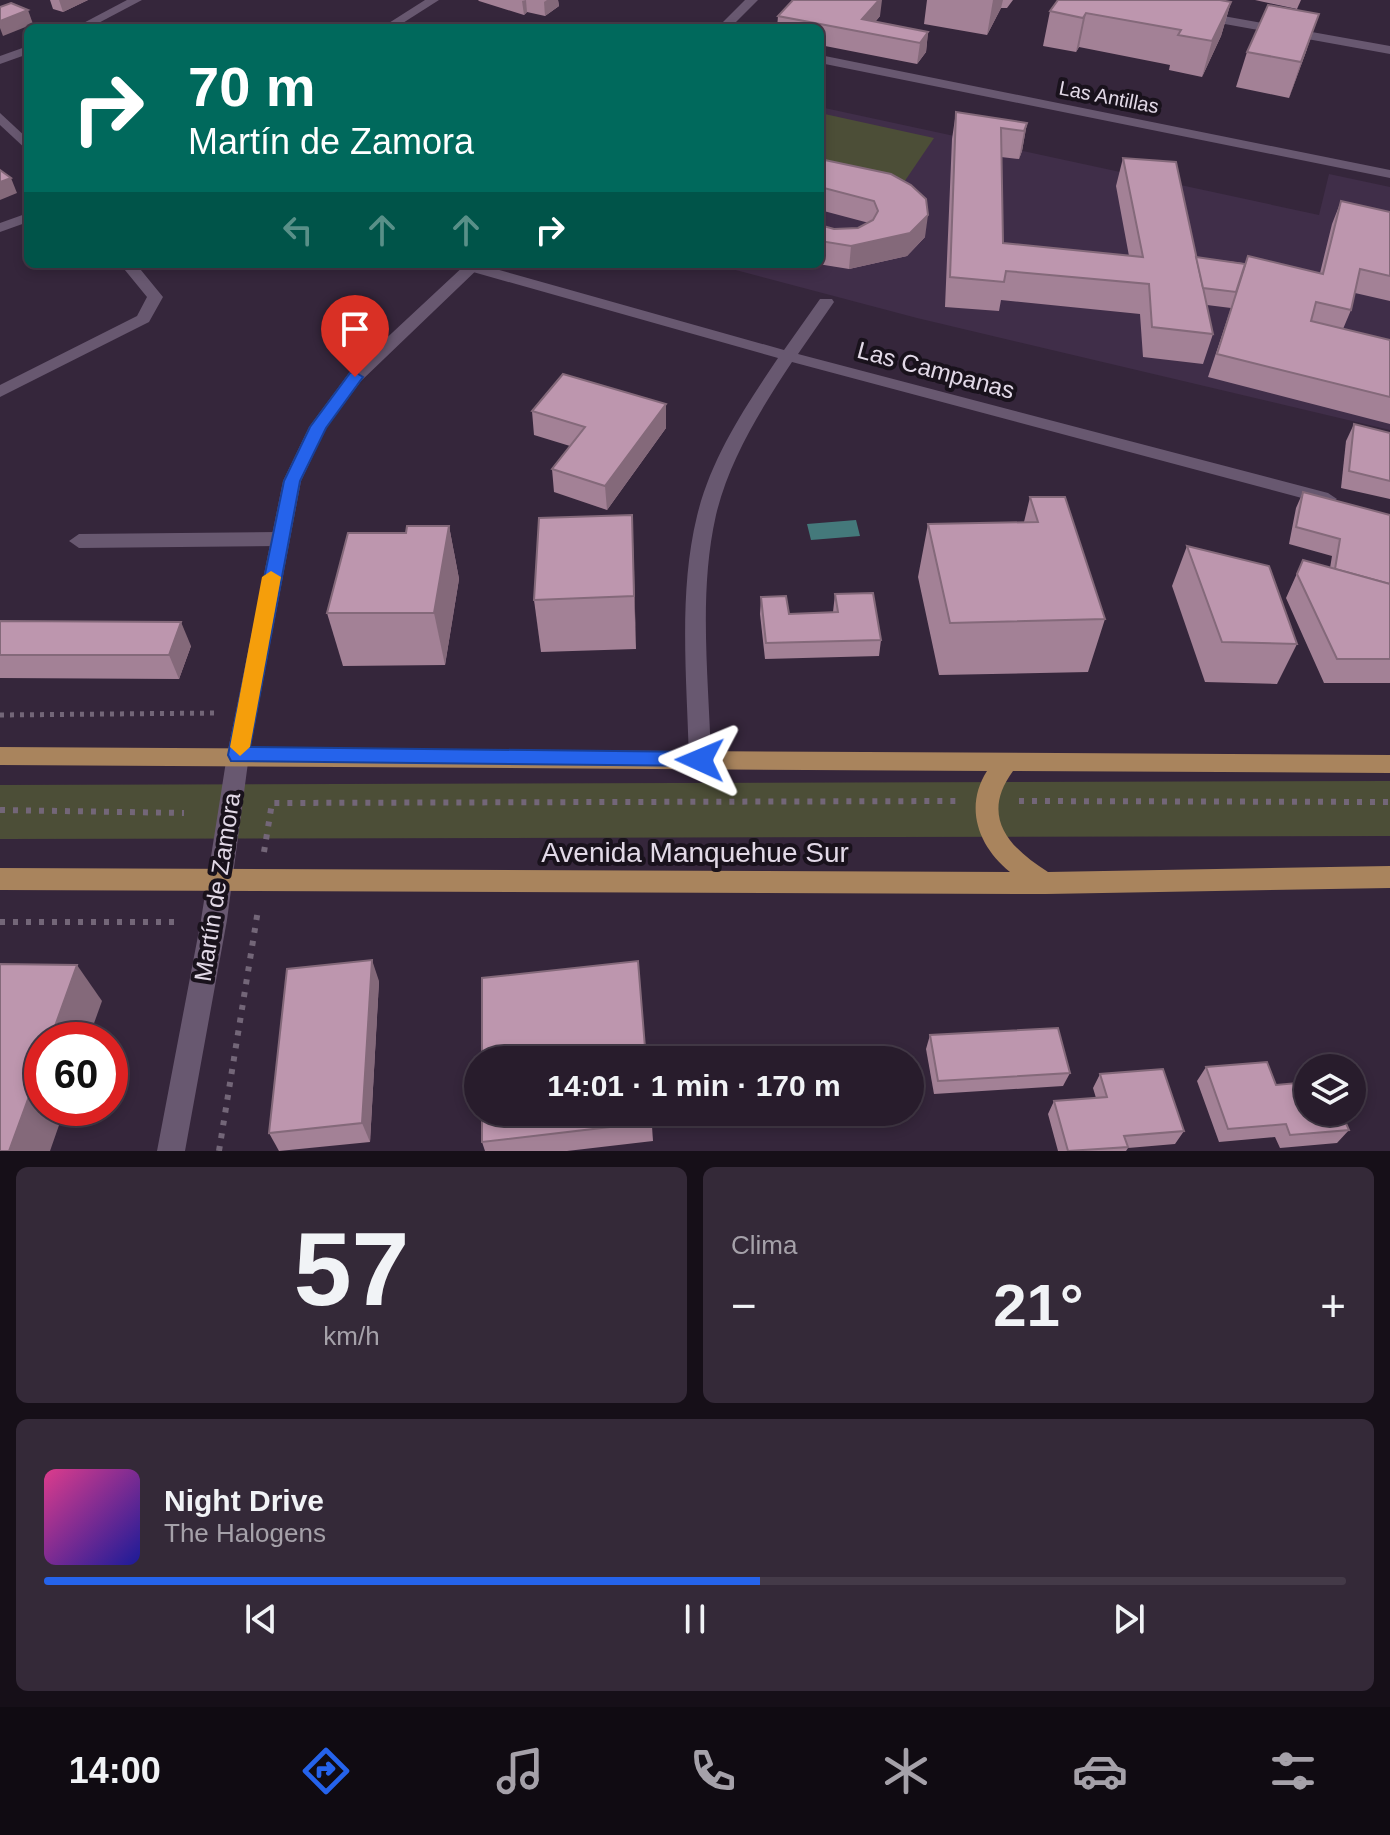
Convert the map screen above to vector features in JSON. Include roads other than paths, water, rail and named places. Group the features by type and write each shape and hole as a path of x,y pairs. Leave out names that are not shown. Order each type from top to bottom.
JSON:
{"main road":[{"path":"0,756 1390,764"},
{"path":"1006,763 988,787 985,801 990,828 1012,862 1046,883"},
{"name":"Avenida Manquehue Sur","path":"0,879 1046,883 1390,877"}],"street":[{"path":"88,24 136,0"},
{"path":"394,24 433,0"},
{"path":"727,24 752,0"},
{"path":"1188,14 1390,50"},
{"path":"0,60 24,51"},
{"name":"Las Antillas","path":"824,60 1390,174"},
{"path":"0,117 24,143"},
{"path":"0,228 24,219"},
{"path":"0,392 143,319 155,297 131,268"},
{"name":"Martín de Zamora","path":"171,1151 219,882 238,755 292,481 335,401 355,377 471,268"},
{"name":"Las Campanas","path":"480,268 788,356 1345,503"},
{"path":"700,760 700,583 707,515 731,452 788,356 826,302"},
{"path":"79,541 279,539"}]}
